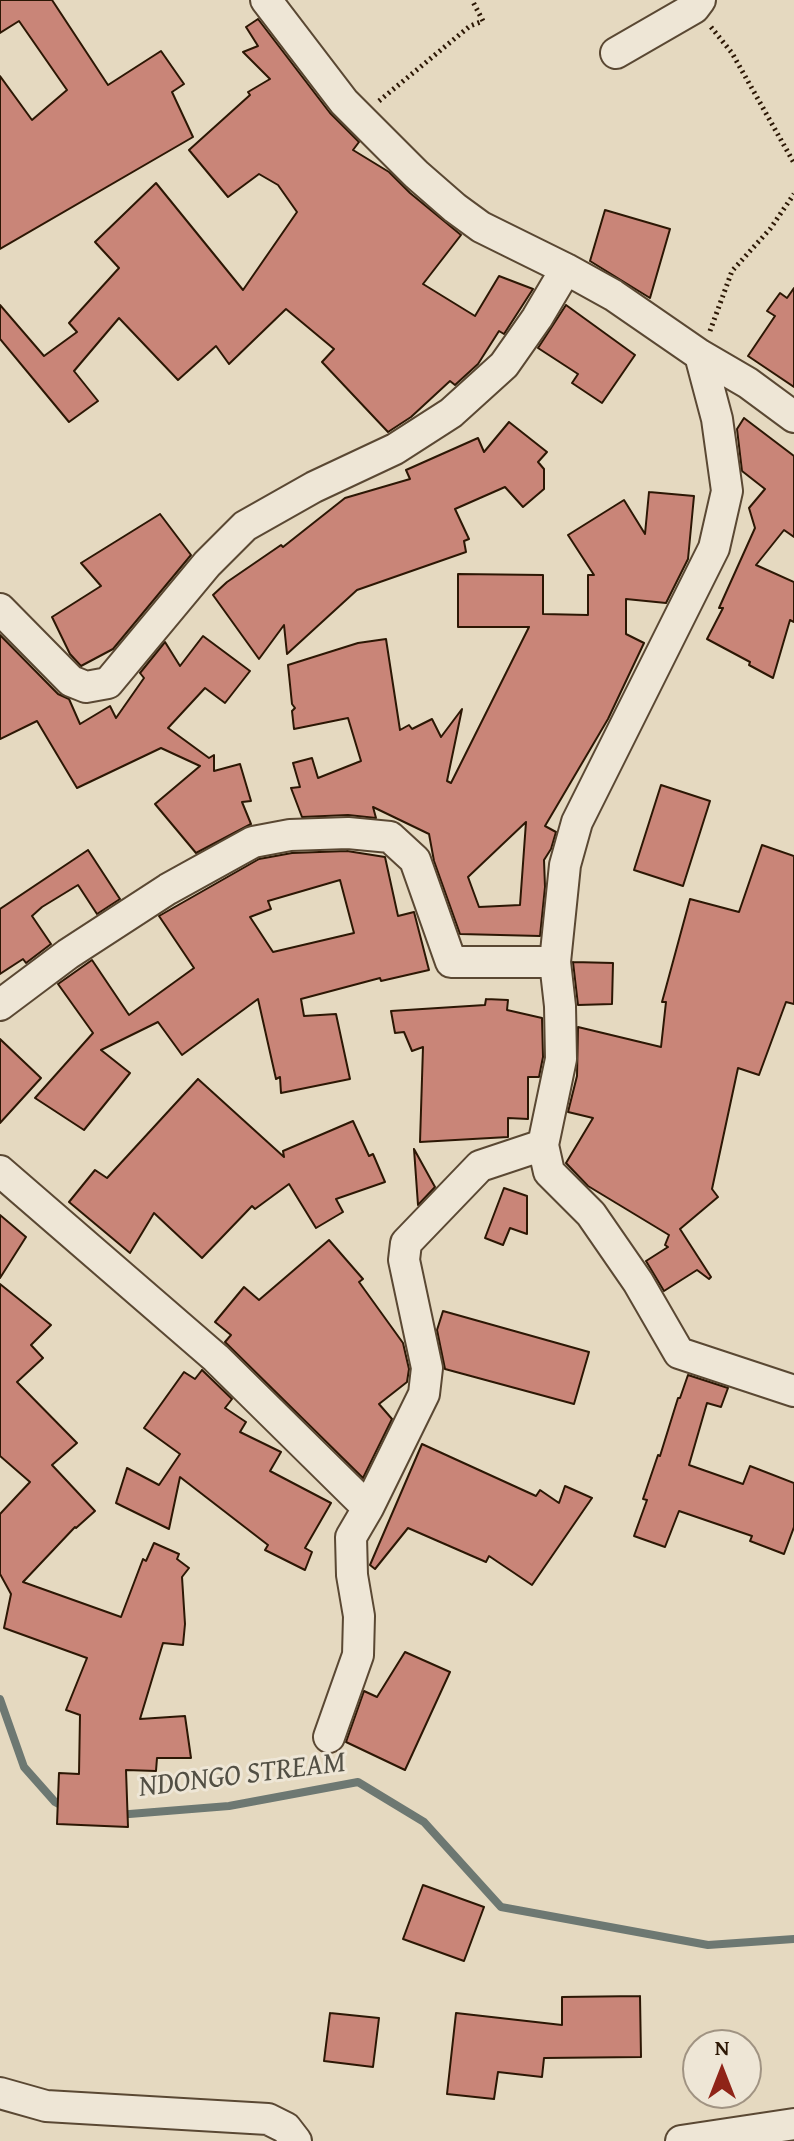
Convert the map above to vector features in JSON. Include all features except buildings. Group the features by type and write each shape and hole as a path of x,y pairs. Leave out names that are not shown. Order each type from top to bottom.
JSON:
{"street":[{"path":"266,0 344,102 455,208 481,227 613,295 700,355 748,383 794,417"},
{"path":"616,53 697,4"},
{"path":"0,609 71,681 86,687 108,683 207,564 245,526 314,487 395,449 451,413 504,365 566,269"},
{"path":"700,355 717,419 727,491 714,548 577,822 565,865 555,962 561,1059 543,1145 549,1172 591,1214 638,1282 679,1353 794,1391"},
{"path":"0,1005 68,954 168,889 253,842 290,835 348,833 390,837 415,860 451,962 555,962"},
{"path":"329,1737 358,1655 359,1616 352,1575 351,1537 424,1394 427,1368 404,1260 406,1243 480,1166 543,1145"},
{"path":"0,1171 216,1358 368,1508"},
{"path":"0,2093 46,2106 268,2119 286,2128 296,2141"},
{"path":"681,2141 794,2124"}],"path":[{"path":"360,117 470,26 483,21 472,0"},
{"path":"697,4 732,53 794,163"},
{"path":"700,355 732,271 770,229 794,194"}],"waterway":[{"name":"NDONGO STREAM","path":"0,1699 24,1767 55,1802 66,1808"},
{"name":"NDONGO STREAM","path":"117,1815 229,1806 358,1782 424,1822 501,1907 708,1945 794,1939"}]}
